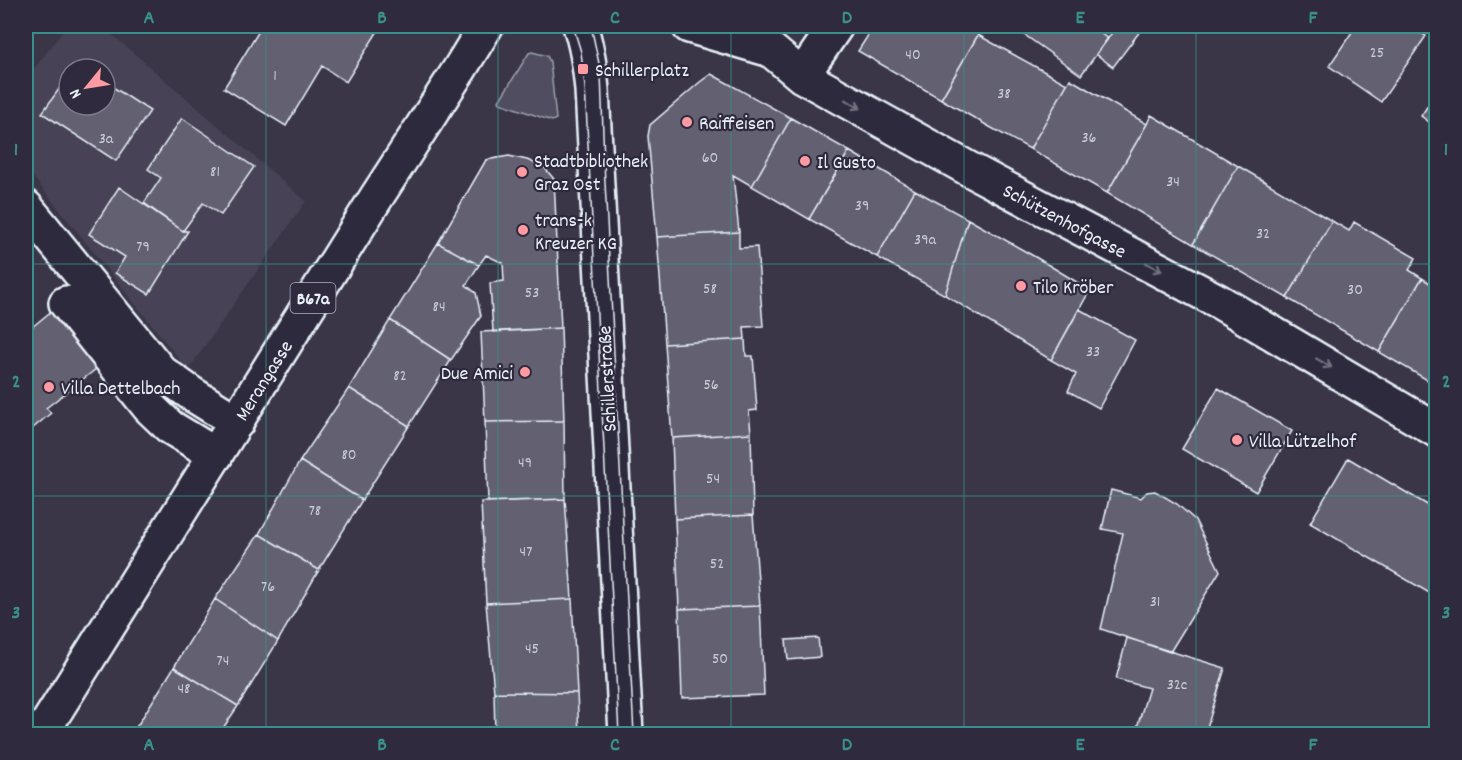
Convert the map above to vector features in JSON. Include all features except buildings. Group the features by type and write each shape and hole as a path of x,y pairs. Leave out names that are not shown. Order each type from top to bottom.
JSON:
{"main road":[{"name":"Merangasse","path":"41,735 486,26"},
{"name":"Schillerstraße","path":"580,26 585,39 591,72 626,735"},
{"name":"Schützenhofgasse","path":"689,26 771,50 802,76 969,169 1218,301 1437,430"},
{"path":"802,76 836,26"},
{"path":"26,207 161,372 237,422"},
{"path":"66,303 149,407 170,427 216,455"}],"shaded area":[{"path":"67,26 102,26 306,201 188,370 26,168 26,79"},
{"path":"529,53 547,56 550,62 556,119 552,121 499,101"}],"tram line":[{"path":"573,26 581,52 585,87 619,734"},
{"path":"591,26 601,73 634,734"}],"place":[{"name":"Schillerplatz","path":"583,69"},
{"name":"Raiffeisen","path":"687,122"},
{"name":"Il Gusto","path":"805,161"},
{"name":"Stadtbibliothek Graz Ost","path":"522,172"},
{"name":"trans-k Kreuzer KG","path":"523,230"},
{"name":"Tilo Kröber","path":"1021,286"},
{"name":"Due Amici","path":"525,372"},
{"name":"Villa Dettelbach","path":"49,387"},
{"name":"Villa Lützelhof","path":"1237,440"}]}
